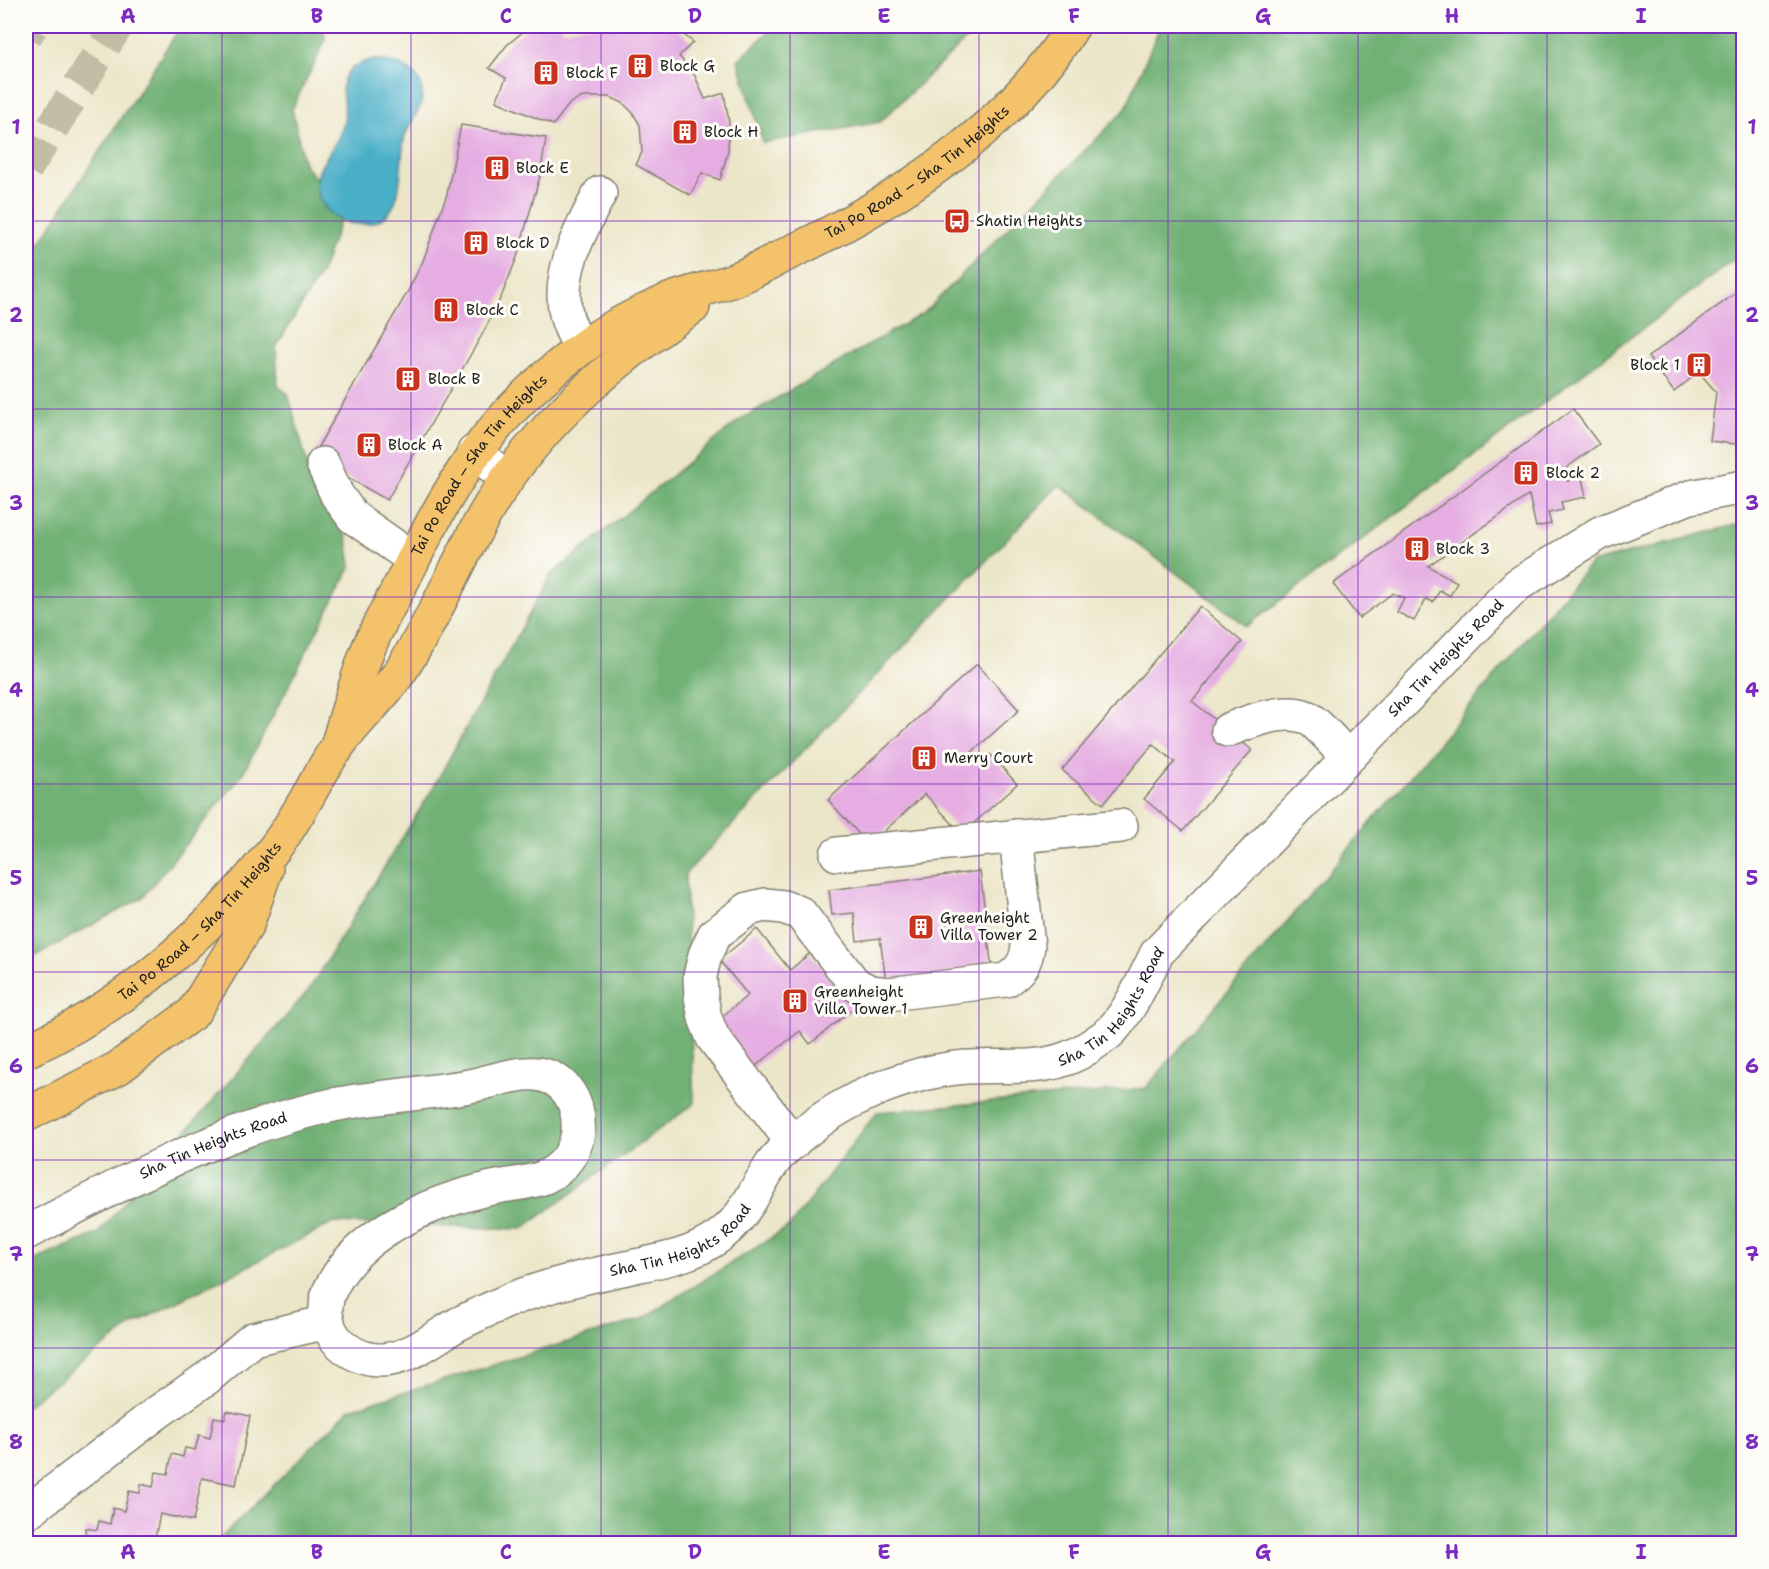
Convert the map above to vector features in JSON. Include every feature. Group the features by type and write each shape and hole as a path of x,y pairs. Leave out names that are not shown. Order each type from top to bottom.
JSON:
{"main road":[{"name":"Tai Po Road – Sha Tin Heights","path":"336,750 368,650 413,559 434,518 474,452 503,416 538,382 580,348 621,322 669,300 732,280 811,243 880,206 947,159 996,116 1040,72 1073,26"},
{"name":"Tai Po Road – Sha Tin Heights","path":"28,1046 99,1012 176,955 271,853 336,750 403,667 480,523 507,478 574,401 614,365 660,329 732,280"},
{"path":"26,1114 118,1068 193,1013 246,925 271,853"}],"street":[{"path":"580,348 566,317 564,294 569,262 581,228 600,193"},
{"path":"474,452 507,478"},
{"path":"323,464 337,495 353,517 413,559"},
{"name":"Sha Tin Heights Road","path":"26,1233 142,1173 215,1142 279,1119 330,1106 468,1086 532,1073 546,1076 567,1090 575,1106 578,1125 574,1149 558,1169 533,1181 468,1194 436,1204 388,1228 340,1272 326,1300 328,1322 332,1334 350,1351 375,1361 388,1360 414,1349 486,1310 539,1290 691,1252 717,1239 741,1216 751,1204 771,1163 793,1143 844,1105 902,1080 964,1067 1027,1068 1072,1059 1111,1032 1137,994 1157,953 1347,756 1517,585 1600,533 1690,497 1743,487"},
{"path":"1228,730 1262,718 1306,717 1347,756"},
{"path":"837,854 1121,826"},
{"path":"793,1143 713,1038 705,1018 700,976 714,936 748,909 765,905 783,907 800,913 855,984 870,992 888,994 1006,980 1018,973 1026,960 1028,946 1016,836"},
{"path":"26,1513 207,1378 253,1339 328,1322"}],"green space":[{"path":"181,26 324,26 325,41 292,109 304,164 343,212 321,273 276,347 278,386 288,394 311,477 347,538 351,566 242,775 142,898 26,961 26,264"},
{"path":"775,26 980,26 880,122 763,143 738,60"},
{"path":"1160,26 1743,26 1743,253 1247,626 1059,485 685,874 694,1104 522,1229 333,1223 132,1325 26,1406 26,1264 98,1233 308,991 430,793 551,575 741,419 925,312 1125,110"},
{"path":"1743,523 1743,1543 216,1543 350,1409 642,1319 790,1226 877,1112 1146,1088 1591,563"}],"water":[{"path":"371,60 390,62 408,69 420,83 422,92 420,108 404,140 400,181 393,207 385,216 373,223 357,224 342,220 326,209 317,193 316,183 323,162 336,142 344,121 342,87 345,76 353,67"}],"building":[{"path":"530,26 561,26 563,30 583,26 672,26 693,42 679,56 695,76 705,99 724,93 729,122 728,151 720,180 702,173 690,195 636,165 642,152 640,125 623,103 610,97 583,97 570,103 553,125 496,101 506,78 489,68 507,45"},
{"path":"461,125 546,138 540,176 517,257 502,295 483,333 387,500 312,457 407,293 423,261 447,194"},
{"name":"Block 1","path":"1743,288 1743,445 1710,441 1716,392 1699,372 1674,392 1648,357"},
{"path":"1573,409 1599,444 1565,469 1567,481 1582,478 1586,497 1561,502 1563,510 1548,513 1551,524 1536,527 1529,495 1428,566 1457,582 1450,596 1440,590 1433,602 1426,599 1414,621 1397,612 1404,598 1393,593 1359,618 1333,584"},
{"path":"1200,606 1242,642 1192,701 1252,750 1183,831 1144,799 1175,762 1153,744 1103,804 1062,770"},
{"name":"Merry Court","path":"977,664 1019,710 971,753 980,763 990,754 1017,784 962,834 925,794 869,845 828,800"},
{"name":"Greenheight Villa Tower 2","path":"980,871 992,970 886,982 880,938 857,941 854,913 832,915 829,890"},
{"name":"Greenheight Villa Tower 1","path":"757,929 790,970 810,953 855,1007 810,1044 800,1031 752,1069 714,1023 748,995 719,960"},
{"path":"227,1411 250,1416 236,1485 202,1478 193,1521 160,1514 154,1544 83,1544 86,1528 97,1530 99,1521 110,1524 113,1508 124,1511 129,1491 140,1493 141,1484 153,1487 156,1472 168,1474 172,1454 183,1457 185,1448 195,1450 199,1435 210,1438 214,1417 225,1419"}],"tunnel":[{"path":"26,35 32,26"},
{"path":"26,169 117,26"}],"place":[{"name":"Block G","path":"640,66"},
{"name":"Block F","path":"546,73"},
{"name":"Block H","path":"685,132"},
{"name":"Block E","path":"497,168"},
{"name":"Shatin Heights","path":"957,221"},
{"name":"Block D","path":"476,243"},
{"name":"Block C","path":"446,310"},
{"name":"Block 1","path":"1699,365"},
{"name":"Block B","path":"408,379"},
{"name":"Block A","path":"369,445"},
{"name":"Block 2","path":"1526,473"},
{"name":"Block 3","path":"1417,549"},
{"name":"Merry Court","path":"924,758"},
{"name":"Greenheight Villa Tower 2","path":"921,927"},
{"name":"Greenheight Villa Tower 1","path":"795,1001"}]}
